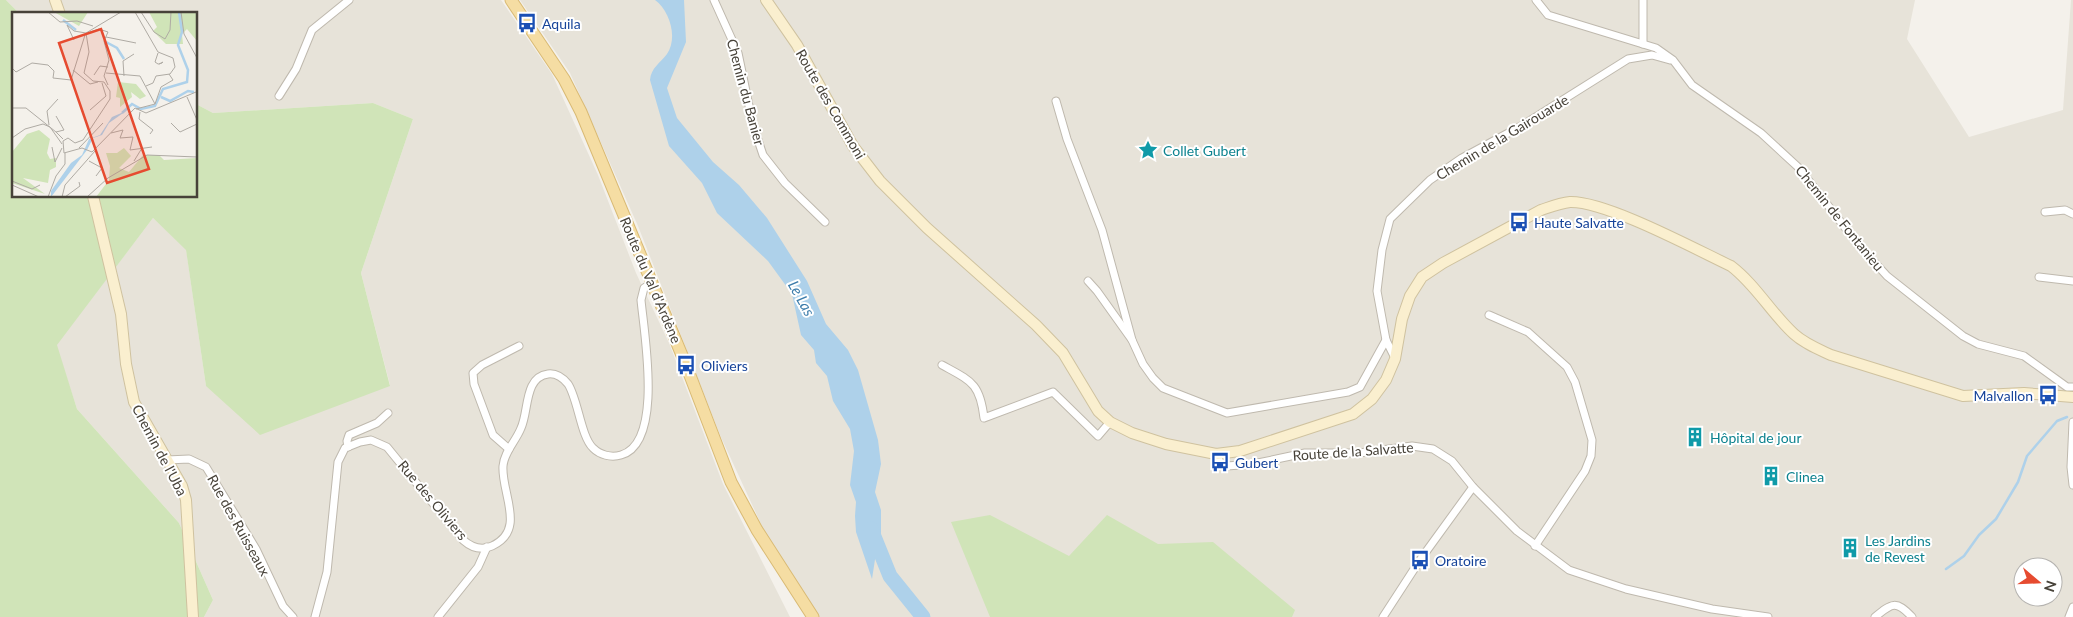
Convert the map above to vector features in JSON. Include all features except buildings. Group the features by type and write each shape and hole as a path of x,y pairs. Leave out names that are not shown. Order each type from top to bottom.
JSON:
{"main road":[{"name":"Route du Val d'Ardène","path":"511,0 576,102 652,283 731,482 757,530 813,617"}],"street":[{"path":"55,0 59,12"},
{"path":"279,96 296,70 312,30 349,0"},
{"name":"Chemin du Banier","path":"714,0 738,53 760,147 776,173 825,222"},
{"name":"Route des Commoni","path":"766,0 797,45 846,133 874,174 927,228 1036,325 1063,352 1098,411 1110,422"},
{"name":"Chemin de Fontanieu","path":"1536,0 1548,15 1656,48 1673,60 1692,85 1761,133 1800,168 1858,243 1887,276 1962,336 1978,344 2024,356 2067,387 2073,387"},
{"path":"1642,0 1643,44"},
{"name":"Chemin de la Gairouarde","path":"1395,359 1386,340 1377,290 1382,250 1390,219 1430,180 1462,158 1523,125 1628,59 1652,55 1673,60"},
{"path":"1056,101 1066,139 1102,230 1132,340 1143,364 1163,388 1203,405 1227,412 1348,392 1360,387 1386,340"},
{"name":"Chemin de l'Uba","path":"93,198 121,314 132,396 138,411 182,486 187,506 193,617"},
{"path":"942,365 972,381 982,400 984,418 1053,392 1098,436 1110,422 1132,433 1166,444 1216,454 1257,447 1354,414 1372,399 1386,380 1395,359 1402,319 1410,296 1422,277 1443,263 1540,210 1571,202 1606,210 1731,266 1755,288 1794,334 1812,347 1831,355 1963,396 2024,393 2073,397"},
{"path":"2045,212 2065,210 2073,214"},
{"path":"2039,278 2073,281"},
{"path":"1088,281 1132,340"},
{"path":"438,617 478,567 487,548 504,536 511,524 503,472 504,462 524,422 533,383 542,376 551,374 561,377 571,388 592,448 604,455 615,456 628,452 635,445 643,426 649,396 642,296 644,288 652,283"},
{"path":"1489,315 1528,332 1568,367 1575,382 1592,440 1591,456 1585,470 1535,546"},
{"path":"509,449 493,435 474,384 473,373 479,366 519,346"},
{"path":"2060,397 2073,405"},
{"path":"315,617 327,572 338,462 342,453 348,447 346,441 349,435 377,423 388,413"},
{"path":"2073,422 2071,467 2073,485"},
{"name":"Rue des Oliviers","path":"348,447 371,440 387,447 464,540 472,546 487,548"},
{"name":"Route de la Salvatte","path":"1216,454 1220,462 1227,466 1253,464 1305,452 1359,454 1421,446 1433,449 1452,461 1473,487"},
{"name":"Rue des Ruisseaux","path":"167,460 189,459 206,467 256,549 283,606 293,617"},
{"path":"1383,617 1420,560 1473,487 1496,511 1535,546 1569,570 1626,589 1712,609 1768,617"},
{"path":"1875,617 1890,606 1897,605 1912,617"},
{"path":"2069,617 2073,606"}],"shaded area":[{"path":"6,0 501,0 552,74 598,175 636,273 669,343 723,484 790,617 204,617 213,600 179,523 77,409 56,345 153,218 186,249 206,386 390,385 361,273 413,119 373,103 213,113 198,105 198,12 18,12"},
{"path":"520,0 1915,0 1907,39 1969,137 2063,110 2071,0 2073,0 2073,617 819,617 767,537 720,435 638,226 570,73"}],"green space":[{"path":"0,0 6,0 18,12 12,12 12,198 198,198 198,105 213,113 373,103 413,119 361,273 390,386 260,435 206,386 186,250 153,218 57,345 77,409 179,523 213,600 204,617 0,617"},
{"path":"990,515 1069,556 1107,515 1158,544 1213,542 1295,610 1292,617 990,617 951,522"}],"water":[{"path":"655,0 684,0 686,42 667,88 677,118 713,162 739,185 767,218 807,281 826,324 848,350 858,370 878,440 881,464 875,492 881,510 881,542 876,553 872,579 856,532 856,502 850,485 854,451 850,429 833,401 827,376 816,363 814,350 801,335 792,294 768,261 717,213 702,183 669,146 650,80 654,69 670,48 672,33 665,11"}],"waterway":[{"path":"1946,569 1964,556 1979,535 1996,519 2018,482 2027,456 2057,421 2067,417"},
{"name":"Le Las","path":"871,529 890,576 923,617"}],"place":[{"name":"Aquila","path":"527,23"},
{"name":"Collet Gubert","path":"1148,150"},
{"name":"Haute Salvatte","path":"1519,222"},
{"name":"Oliviers","path":"686,365"},
{"name":"Malvallon","path":"2048,395"},
{"name":"Hôpital de jour","path":"1695,437"},
{"name":"Gubert","path":"1220,462"},
{"name":"Clinea","path":"1771,476"},
{"name":"Les Jardins de Revest","path":"1850,548"},
{"name":"Oratoire","path":"1420,560"}]}
